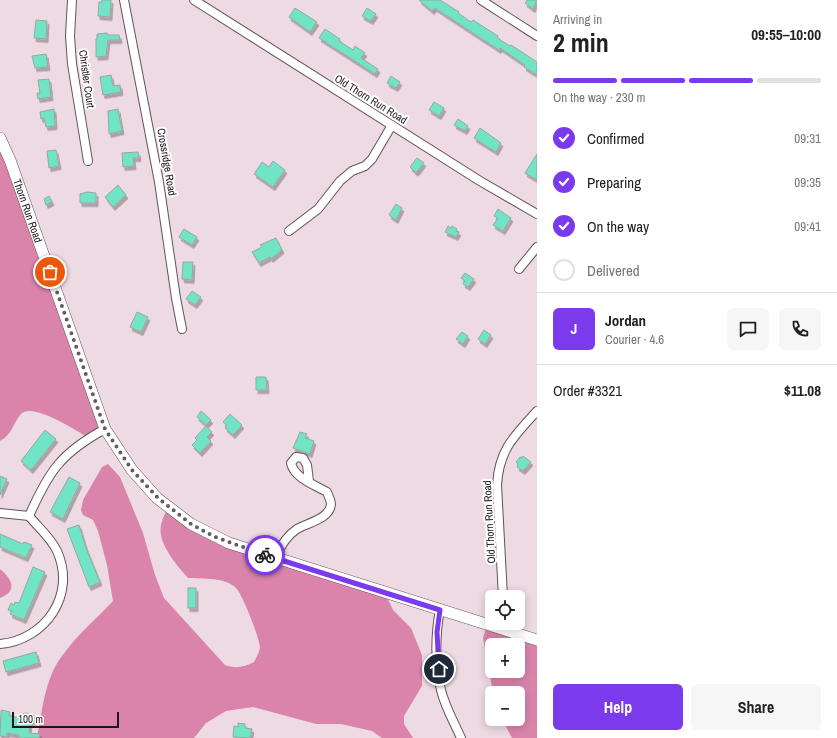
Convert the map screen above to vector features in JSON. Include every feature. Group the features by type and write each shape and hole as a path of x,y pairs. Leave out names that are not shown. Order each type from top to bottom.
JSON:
{"street":[{"name":"Christler Court","path":"72,0 70,36 72,64 88,161"},
{"name":"Crossridge Road","path":"124,0 153,147 182,329"},
{"path":"481,0 537,36"},
{"name":"Old Thorn Run Road","path":"197,1 480,181 537,214"},
{"path":"288,231 318,209 340,181 352,171 365,166 372,159 392,125"},
{"name":"Thorn Run Road","path":"0,138 20,188 105,429 132,470 150,491 191,524 215,537 275,558 440,610 485,622"},
{"path":"519,269 537,247"},
{"name":"Old Thorn Run Road","path":"503,590 497,486 498,468 501,457 507,446 537,411"},
{"path":"29,516 42,487 58,462 80,443 105,429"},
{"path":"275,558 282,544 296,529 316,521 328,512 331,504 327,492 309,481"},
{"path":"0,513 29,516 50,540 57,552 63,576 61,595 54,612 39,629 17,641 0,644"},
{"path":"440,610 437,632 440,681 444,699 461,738"},
{"name":"Thorn Run Road","path":"512,630 537,640"}],"shaded area":[{"path":"0,138 105,429 89,438 44,414 27,411 21,414 7,436 0,441"},
{"path":"108,464 120,477 143,533 155,575 164,598 225,665 240,667 254,662 260,648 254,626 236,588 231,584 220,580 188,578 172,558 162,540 161,531 162,521 168,507 191,524 385,593 393,610 411,628 422,655 422,686 404,716 404,724 413,738 382,738 372,731 341,724 316,724 253,707 226,711 206,723 194,738 37,738 45,695 56,665 73,642 113,601 107,565 98,531 93,520 83,515 81,510 83,500 102,467"},
{"path":"0,569 10,580 11,588 10,592 0,598"},
{"path":"485,630 504,630 537,640 537,738 512,738 506,726 525,726 525,686 492,686 490,678 525,678 525,638 485,638 485,649 483,638"}],"building":[{"path":"102,0 111,0 110,17 98,16 99,2 102,2"},
{"path":"419,0 440,0 459,12 458,13 471,22 473,20 498,36 497,38 510,46 511,45 537,62 537,75 524,67 525,65 500,48 499,50 435,8 432,11"},
{"path":"527,0 537,0 533,9 525,3"},
{"path":"295,8 317,22 310,32 289,17"},
{"path":"367,8 376,14 371,21 362,16"},
{"path":"36,20 47,21 46,39 34,38"},
{"path":"325,29 353,50 355,46 365,53 361,58 378,69 375,74 319,38"},
{"path":"107,33 108,35 119,35 120,40 108,40 106,56 96,57 97,34"},
{"path":"46,54 48,67 35,68 32,56"},
{"path":"111,75 113,86 120,85 121,92 103,95 100,77"},
{"path":"391,76 400,82 396,88 387,83"},
{"path":"49,79 51,97 38,99 37,93 40,93 38,80"},
{"path":"434,102 444,108 439,116 429,110"},
{"path":"54,109 55,126 46,127 44,118 41,119 40,112"},
{"path":"118,109 122,131 109,134 108,111"},
{"path":"458,119 468,126 465,131 454,125"},
{"path":"480,128 501,143 496,152 474,138"},
{"path":"56,150 59,166 49,168 47,151"},
{"path":"138,152 139,158 133,158 134,166 123,167 122,153"},
{"path":"537,154 537,180 525,173"},
{"path":"417,158 424,163 417,172 415,172 410,167"},
{"path":"273,161 285,170 273,187 254,174 262,162 269,167"},
{"path":"118,185 126,195 113,207 105,197"},
{"path":"87,192 96,193 96,203 80,203 80,194"},
{"path":"49,196 52,202 46,205 44,199"},
{"path":"396,204 402,208 396,220 389,215"},
{"path":"498,209 511,218 503,231 493,225 498,218 494,216"},
{"path":"448,226 451,228 452,226 457,229 456,231 459,232 456,237 445,232"},
{"path":"184,229 197,237 192,245 179,237"},
{"path":"276,238 282,250 271,259 270,257 259,263 252,252 262,247 260,245"},
{"path":"183,262 193,262 192,280 182,279"},
{"path":"465,273 474,279 468,287 463,284 465,281 461,278"},
{"path":"192,291 201,297 195,305 186,299"},
{"path":"137,312 148,317 141,332 130,327"},
{"path":"484,330 491,335 485,344 478,339"},
{"path":"462,332 468,336 463,344 456,339"},
{"path":"256,377 266,377 267,390 256,390"},
{"path":"201,411 211,420 206,425 197,417"},
{"path":"230,414 242,425 233,435 225,428 227,425 223,422"},
{"path":"206,426 212,432 207,437 211,441 200,453 192,445 197,440 195,438"},
{"path":"45,430 56,439 31,470 21,461"},
{"path":"300,432 307,434 305,438 314,441 310,454 293,448"},
{"path":"523,456 531,462 523,471 517,467 518,464 516,462"},
{"path":"0,476 7,479 0,495"},
{"path":"69,477 80,483 63,519 50,512"},
{"path":"79,525 86,548 100,582 89,587 67,529"},
{"path":"0,534 23,544 24,542 32,545 26,558 0,547"},
{"path":"33,567 45,572 24,620 10,614 12,611 8,610 11,603 14,605 15,602 19,603"},
{"path":"188,588 196,588 196,608 188,608"},
{"path":"36,652 39,663 6,672 3,661"},
{"path":"1,710 10,712 9,716 22,718 22,714 26,713 35,716 34,722 30,722 29,733 40,734 39,738 19,738 19,735 7,733 7,737 0,736"},
{"path":"238,723 245,724 245,728 252,729 250,738 233,737 234,726 238,727"}],"way so far":[{"path":"50,272 105,429 132,470 150,491 191,524 215,537 265,555"}],"route":[{"path":"265,555 440,610 437,625 439,669"}]}
